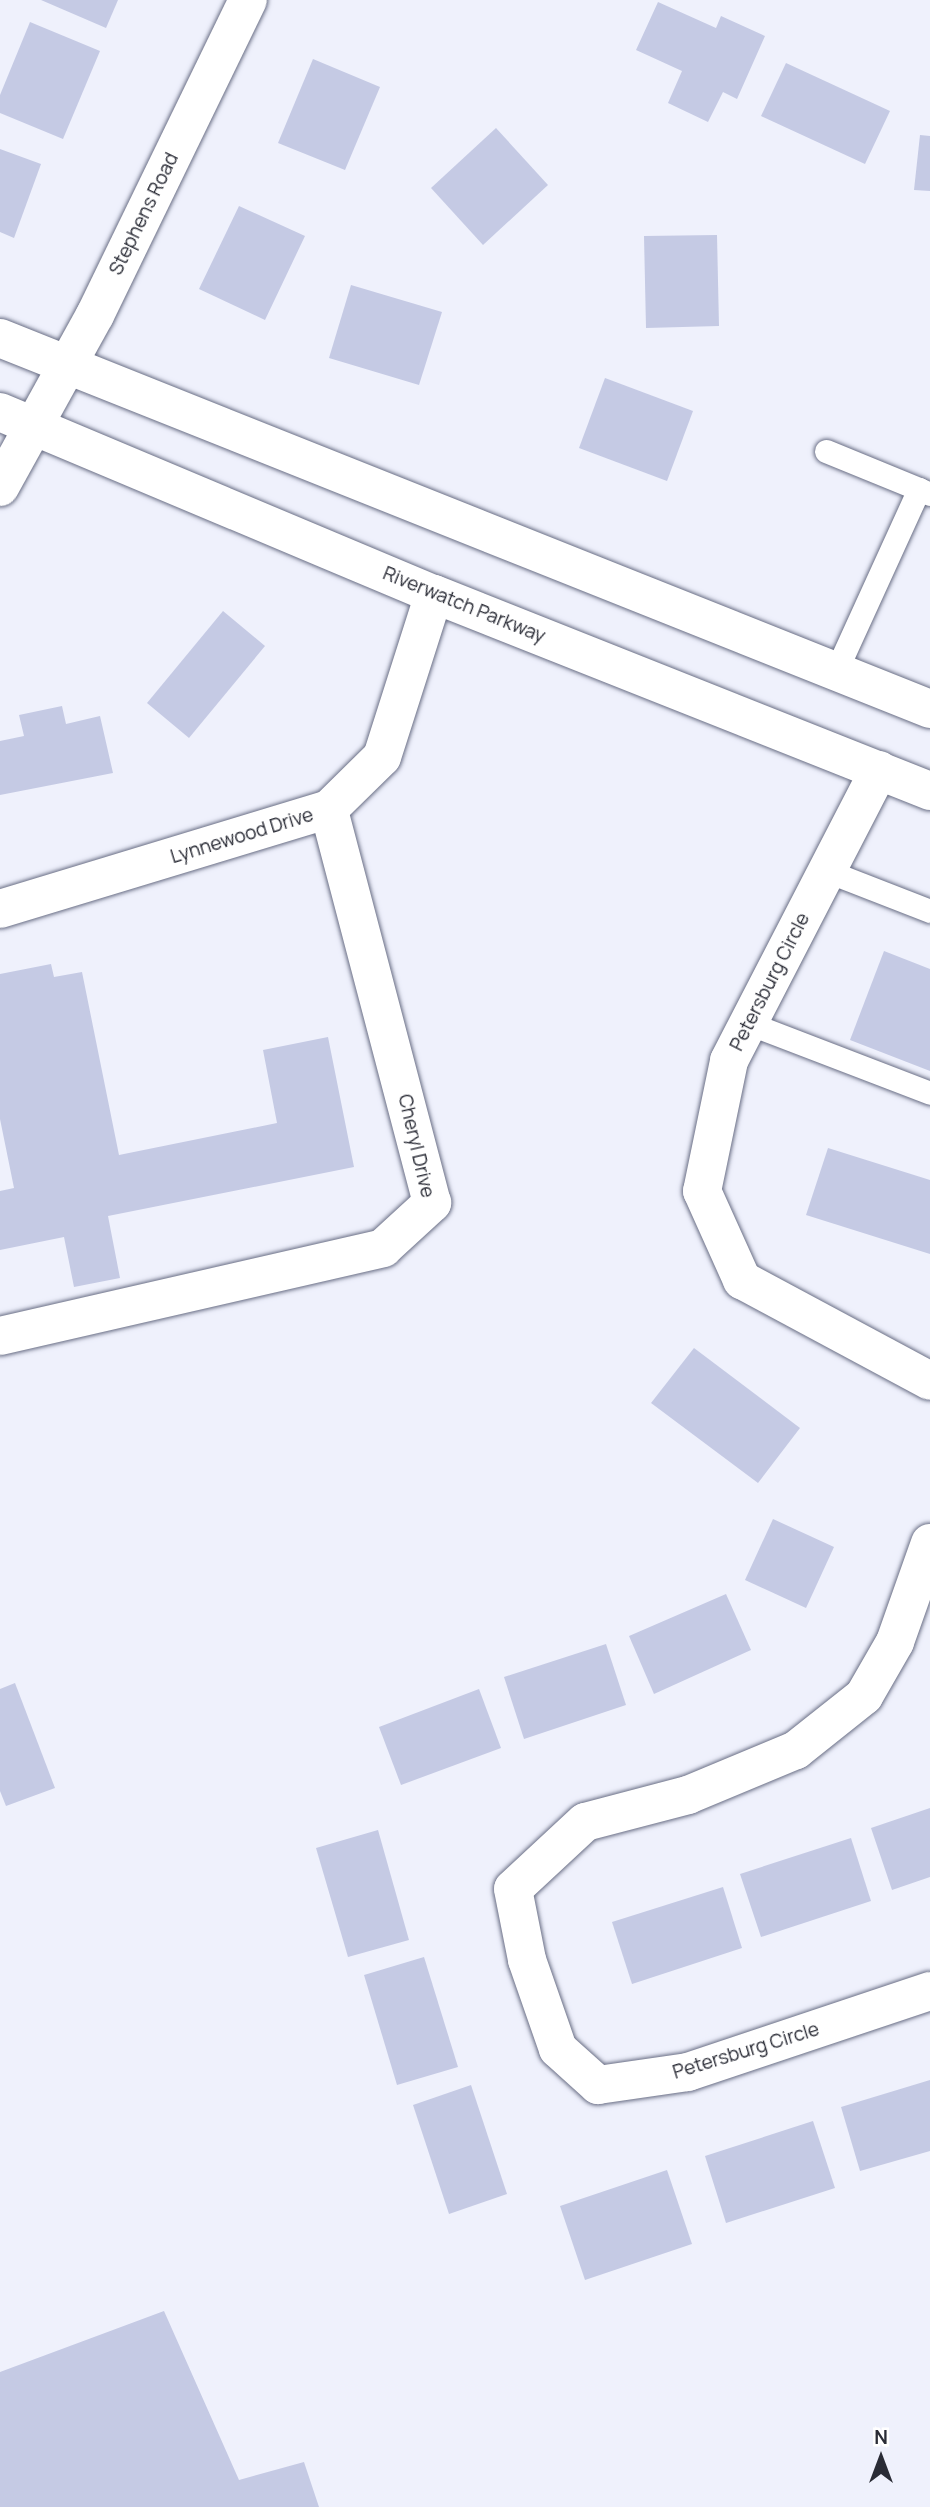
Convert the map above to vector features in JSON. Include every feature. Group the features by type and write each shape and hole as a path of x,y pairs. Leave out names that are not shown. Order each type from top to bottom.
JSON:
{"street":[{"name":"Stephens Road","path":"0,487 69,365 248,0"},
{"path":"0,338 930,709"},
{"name":"Riverwatch Parkway","path":"0,412 434,594 930,791"},
{"name":"Lynnewood Drive","path":"0,909 329,809 382,757 434,594"},
{"name":"Petersburg Circle","path":"879,770 729,1061 702,1191 742,1280 930,1381"},
{"name":"Cheryl Drive","path":"0,1336 383,1248 432,1203 329,809"},
{"name":"Petersburg Circle","path":"930,1543 895,1642 864,1696 796,1750 688,1795 585,1822 513,1889 527,1960 558,2049 598,2085 688,2072 930,1991"}],"lane":[{"path":"826,452 924,491 836,671"},
{"path":"827,871 930,911"},
{"path":"748,1023 930,1093"}],"building":[{"path":"41,0 118,0 106,28"},
{"path":"658,2 716,28 721,16 765,36 737,99 723,92 708,122 668,103 682,71 636,50"},
{"path":"30,22 100,51 63,139 0,113 0,95"},
{"path":"313,59 380,87 345,170 278,143"},
{"path":"786,63 890,111 865,164 761,116"},
{"path":"496,128 548,185 483,245 431,188"},
{"path":"920,135 930,136 930,191 914,190"},
{"path":"0,149 41,164 14,238 0,232"},
{"path":"239,206 305,236 265,320 199,289"},
{"path":"717,235 719,326 646,328 644,236"},
{"path":"351,285 442,312 419,385 329,358"},
{"path":"605,378 693,411 667,481 579,448"},
{"path":"223,611 265,646 189,738 147,703"},
{"path":"62,706 66,724 100,716 113,773 0,795 0,741 24,736 19,715"},
{"path":"884,951 930,969 930,1071 850,1040"},
{"path":"51,964 54,977 82,972 119,1155 277,1123 263,1050 328,1037 354,1167 108,1216 120,1278 74,1287 64,1237 0,1250 0,1191 14,1188 0,1119 0,974"},
{"path":"828,1148 930,1180 930,1254 806,1215"},
{"path":"694,1348 800,1428 758,1483 651,1403"},
{"path":"773,1519 834,1547 806,1608 745,1580"},
{"path":"726,1594 751,1650 654,1694 629,1636"},
{"path":"606,1644 626,1705 524,1739 504,1677"},
{"path":"15,1683 55,1788 6,1806 0,1791 0,1689"},
{"path":"479,1689 501,1748 401,1785 379,1727"},
{"path":"930,1808 930,1877 892,1890 871,1828"},
{"path":"378,1830 409,1940 348,1957 316,1848"},
{"path":"851,1838 871,1901 761,1937 740,1874"},
{"path":"723,1887 742,1948 632,1984 612,1922"},
{"path":"424,1957 458,2067 397,2085 364,1975"},
{"path":"930,2080 930,2151 860,2171 841,2107"},
{"path":"471,2085 507,2194 449,2214 413,2105"},
{"path":"813,2121 835,2188 726,2223 705,2156"},
{"path":"667,2170 692,2244 585,2280 560,2206"},
{"path":"164,2311 239,2480 304,2462 319,2507 0,2507 0,2372"}]}
